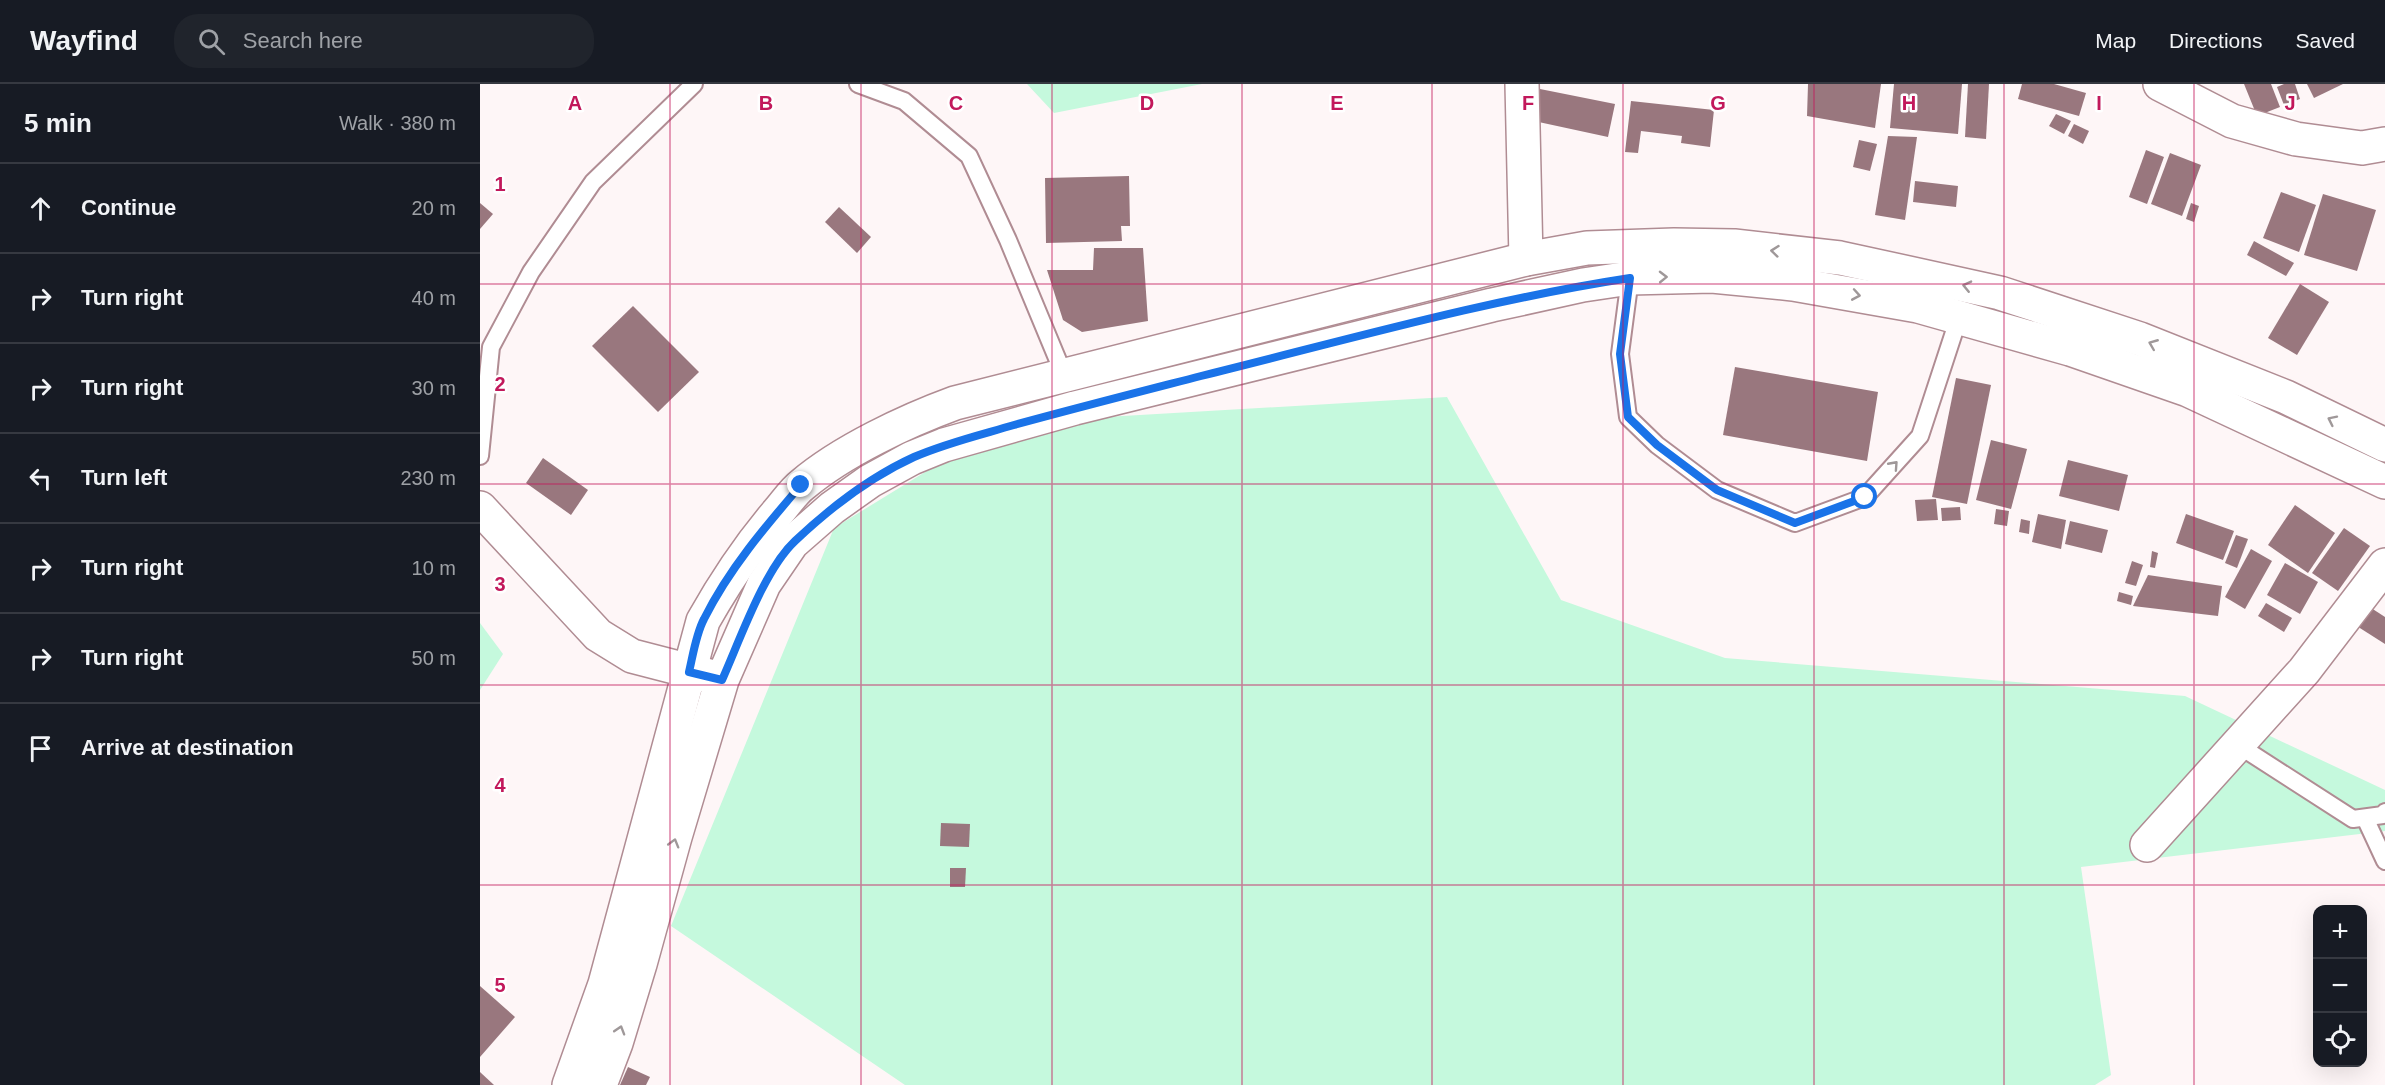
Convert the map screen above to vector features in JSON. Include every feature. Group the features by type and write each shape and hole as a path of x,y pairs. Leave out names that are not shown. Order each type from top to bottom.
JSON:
{"street":[{"path":"1522,84 1526,260"},
{"path":"2160,84 2232,121 2296,140 2362,148 2385,144"},
{"path":"570,1085 605,984 703,621 733,569 801,485 846,455 917,417 955,403 1526,260 1587,248 1674,245 1734,246 1840,258 2000,293 2140,339 2286,397 2385,445"},
{"path":"600,1085 616,1043 640,964 722,680 764,584 792,543 832,508 870,481 912,458 944,445 1075,408 1492,305 1583,285 1630,278 1712,276 1793,284 1918,306 2070,349 2188,390 2385,482"},
{"path":"480,508 598,635 632,656 722,680"},
{"path":"2147,844 2304,671 2385,565"}],"lane":[{"path":"480,456 491,347 531,272 593,182 694,84"},
{"path":"858,84 904,100 969,156 1008,240 1064,375"},
{"path":"1630,278 1620,354 1628,417 1657,445 1717,490 1795,523 1865,497 1920,436 1959,317"},
{"path":"2238,745 2353,819 2383,815 2385,812"},
{"path":"2365,818 2385,861"}],"green space":[{"path":"1027,84 1202,84 1054,113"},
{"path":"1447,397 1561,600 1725,658 2185,696 2385,790 2385,831 2081,867 2111,1075 2095,1085 905,1085 671,926 834,528 1005,423"},
{"path":"480,623 503,654 480,690"}],"building":[{"path":"1808,84 1881,84 1875,128 1807,116"},
{"path":"1894,84 1962,84 1958,134 1890,128"},
{"path":"1968,84 1989,84 1986,139 1965,137"},
{"path":"2022,84 2054,84 2086,93 2079,116 2018,99"},
{"path":"2244,84 2271,84 2280,107 2257,116"},
{"path":"2284,84 2295,84 2300,99 2284,105 2277,87"},
{"path":"2307,84 2343,84 2314,98"},
{"path":"1540,89 1615,104 1608,137 1534,121"},
{"path":"1631,101 1714,110 1710,147 1681,143 1682,136 1641,131 1638,153 1625,152"},
{"path":"2056,114 2071,121 2064,134 2049,126"},
{"path":"2074,124 2089,131 2083,144 2068,136"},
{"path":"1888,136 1917,137 1905,220 1875,215"},
{"path":"1859,140 1877,144 1870,171 1853,167"},
{"path":"2146,150 2164,157 2147,204 2129,197"},
{"path":"2170,153 2201,165 2182,216 2151,204"},
{"path":"1129,176 1130,226 1121,226 1122,241 1046,243 1045,178"},
{"path":"1915,181 1958,186 1956,207 1913,202"},
{"path":"2281,192 2316,205 2299,252 2263,238"},
{"path":"2323,194 2376,210 2357,271 2304,255"},
{"path":"480,203 493,214 480,229"},
{"path":"2191,203 2199,206 2194,222 2186,219"},
{"path":"839,207 871,237 857,253 825,222"},
{"path":"2254,241 2294,263 2286,276 2247,255"},
{"path":"1094,248 1143,248 1148,321 1082,332 1063,320 1047,270 1093,270"},
{"path":"2300,284 2329,302 2297,355 2268,338"},
{"path":"633,306 699,372 658,412 592,346"},
{"path":"1735,367 1878,392 1867,461 1723,435"},
{"path":"1956,378 1991,385 1967,504 1932,497"},
{"path":"1991,440 2027,449 2011,509 1976,500"},
{"path":"543,458 588,490 571,515 526,483"},
{"path":"2068,460 2128,475 2119,511 2059,496"},
{"path":"1936,499 1938,520 1917,521 1915,500"},
{"path":"2295,505 2335,533 2308,573 2268,545"},
{"path":"1960,507 1961,520 1942,521 1941,508"},
{"path":"1996,509 2009,511 2007,526 1994,524"},
{"path":"2038,514 2066,520 2061,549 2032,542"},
{"path":"2186,514 2234,531 2223,560 2176,543"},
{"path":"2021,519 2030,521 2029,534 2019,532"},
{"path":"2070,521 2108,530 2102,553 2065,544"},
{"path":"2344,528 2370,546 2338,591 2312,573"},
{"path":"2236,535 2248,539 2237,568 2225,563"},
{"path":"2251,549 2272,561 2245,609 2225,597"},
{"path":"2152,551 2158,553 2155,568 2150,567"},
{"path":"2132,561 2143,565 2136,586 2125,583"},
{"path":"2285,563 2318,582 2300,614 2267,595"},
{"path":"2148,575 2222,586 2218,616 2133,606"},
{"path":"2119,592 2133,596 2131,605 2117,601"},
{"path":"2266,603 2292,618 2284,632 2258,616"},
{"path":"2365,604 2385,617 2385,644 2352,623"},
{"path":"941,823 970,824 969,847 940,846"},
{"path":"950,868 966,868 965,887 950,887"},
{"path":"480,986 515,1017 480,1057"},
{"path":"628,1067 650,1077 646,1085 620,1085"},
{"path":"480,1072 494,1085 480,1085"}],"route":[{"path":"801,485 733,569 703,621 689,672 722,680 764,584 792,543 832,508 870,481 912,458 944,445 1075,408 1492,305 1583,285 1630,278 1620,354 1628,417 1657,445 1717,490 1795,523 1865,497"}]}
